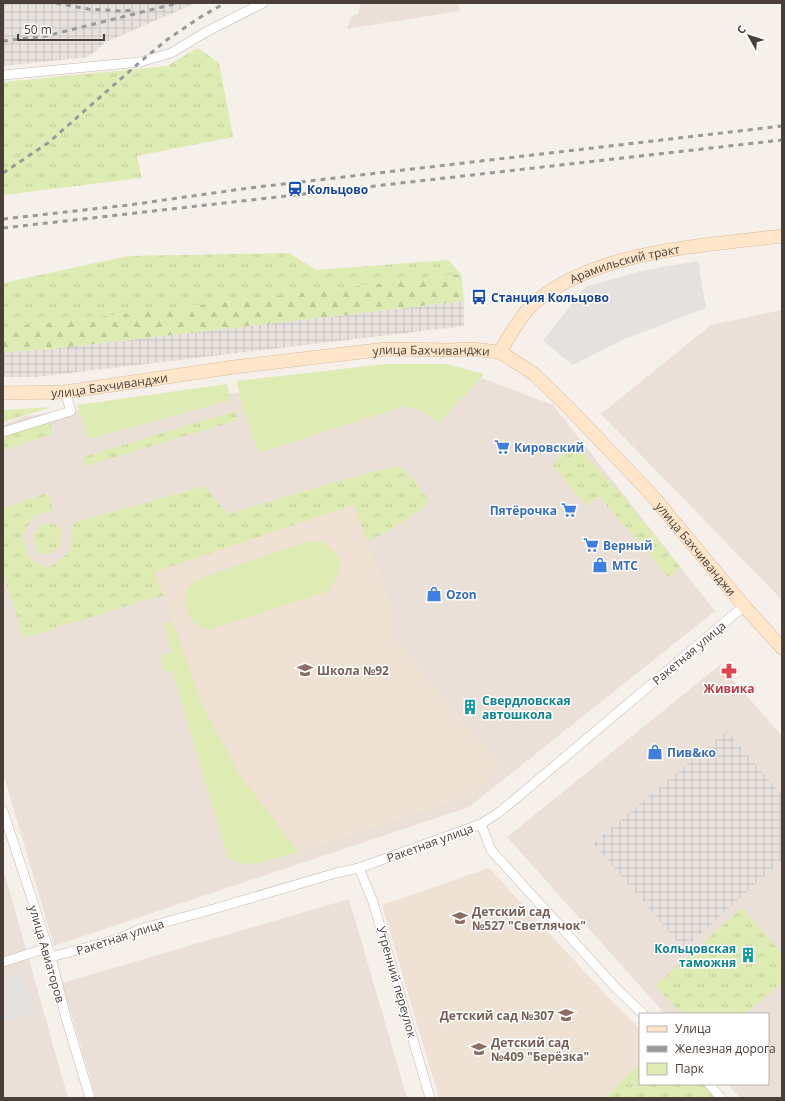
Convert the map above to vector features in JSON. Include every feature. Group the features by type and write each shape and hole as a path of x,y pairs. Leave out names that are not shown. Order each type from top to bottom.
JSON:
{"main road":[{"name":"Арамильский тракт","path":"500,352 511,332 532,305 564,282 581,274 640,255 782,236"},
{"name":"улица Бахчиванджи","path":"3,393 65,392 234,367 386,349 471,349 500,352 534,374 569,408 651,494 744,606 782,648"}],"street":[{"path":"3,75 140,62 171,53 206,32 263,3"},
{"path":"3,432 71,411 65,392"},
{"name":"Ракетная улица","path":"51,957 118,939 140,929 218,908 336,873 360,868 481,824 501,811 744,606"},
{"name":"улица Авиаторов","path":"3,811 51,957 66,1018 90,1098"},
{"path":"481,824 491,850 612,983 642,1013"},
{"name":"Утренний переулок","path":"360,868 374,902 430,1098"},
{"path":"3,962 47,948"},
{"path":"710,1085 721,1098"}],"shaded area":[{"path":"3,3 196,3 106,42 88,57 3,66"},
{"path":"361,3 458,3 460,11 347,29 351,17 358,14"},
{"path":"698,261 706,308 622,340 573,365 543,341 585,287 641,271"},
{"path":"464,301 464,326 36,377 3,377 3,352 42,350"},
{"path":"782,310 782,600 601,414 711,325"},
{"path":"455,368 553,405 715,611 469,807 54,946 3,773 3,425 25,416"},
{"name":"Школа №92","path":"354,505 391,603 392,636 502,768 473,796 299,852 241,777 203,707 155,572"},
{"path":"720,665 782,736 782,1098 740,1098 729,1085 769,1085 769,1013 664,1013 507,837"},
{"path":"727,731 782,795 782,860 684,949 593,843"},
{"path":"3,868 68,1098 3,1098"},
{"path":"489,868 608,997 639,1028 639,1064 604,1098 439,1098 382,905"},
{"path":"349,899 407,1098 96,1098 62,983"},
{"path":"23,970 35,1014 3,1023 3,976"}],"green space":[{"path":"198,48 219,63 233,137 137,156 142,178 3,195 3,82 167,66"},
{"path":"289,253 317,270 448,260 461,274 3,328 3,283 128,256"},
{"path":"461,274 464,301 42,350 3,352 3,328"},
{"path":"386,364 446,364 484,374 439,423 421,411 405,406 259,453 241,402 237,381"},
{"path":"227,384 231,400 89,439 77,405"},
{"path":"52,407 3,422 3,410"},
{"path":"235,411 238,420 85,466 83,457"},
{"path":"49,420 53,434 3,450 3,435"},
{"path":"575,444 619,492 680,567 668,577 599,496 587,506 552,465"},
{"path":"396,466 406,471 428,499 422,509 383,534 367,541 354,505 155,572 163,596 24,638 3,573 3,508 47,493 53,510 34,516 22,537 31,560 49,568 69,552 73,523 204,486 228,514 331,483"},
{"path":"52,523 57,525 62,531 60,547 47,555 38,552 33,537 42,525"},
{"path":"322,541 339,559 340,565 337,577 327,592 208,630 195,624 189,615 184,601 187,590 196,580 306,542"},
{"path":"172,621 203,707 241,777 299,852 249,865 228,859 172,670 165,672 160,656 172,652 163,624"},
{"path":"742,908 782,953 782,983 746,1013 681,1013 655,986"},
{"path":"639,1064 639,1085 707,1085 716,1098 604,1098"}],"railway":[{"path":"56,3 88,9 121,11 135,10"},
{"path":"3,41 46,36 178,3"},
{"path":"3,173 48,143 168,39 199,18 225,3"},
{"path":"3,219 129,205 249,188 782,126"},
{"path":"3,228 782,140"}],"place":[{"name":"Кольцово","path":"295,189"},
{"name":"Станция Кольцово","path":"479,297"},
{"name":"Кировский","path":"502,447"},
{"name":"Пятёрочка","path":"569,510"},
{"name":"Верный","path":"591,545"},
{"name":"МТС","path":"600,565"},
{"name":"Ozon","path":"434,594"},
{"name":"Школа №92","path":"305,670"},
{"name":"Живика","path":"729,671"},
{"name":"Свердловская автошкола","path":"470,707"},
{"name":"Пив&ко","path":"655,752"},
{"name":"Детский сад №527 \"Светлячок\"","path":"460,918"},
{"name":"Кольцовская таможня","path":"748,955"},
{"name":"Детский сад №307","path":"566,1015"},
{"name":"Детский сад №409 \"Берёзка\"","path":"479,1049"}]}
